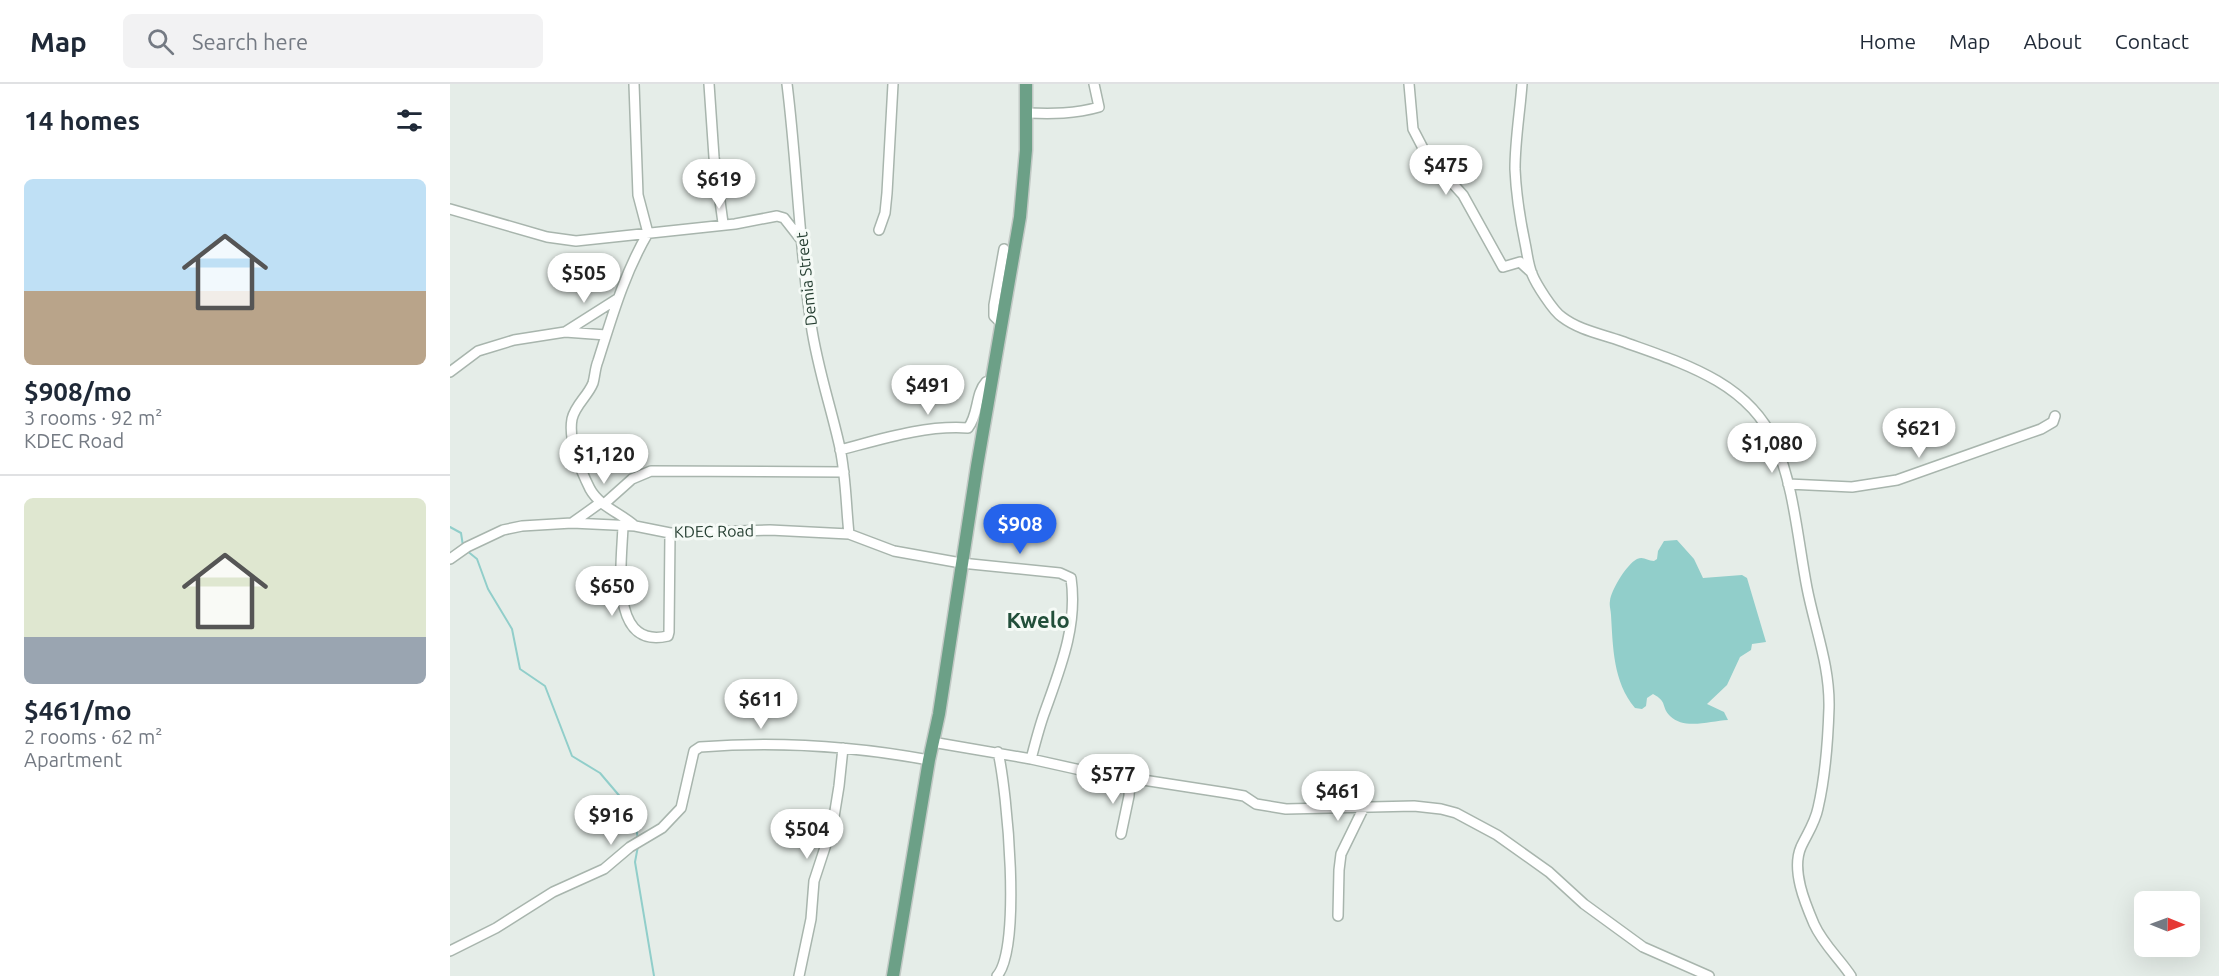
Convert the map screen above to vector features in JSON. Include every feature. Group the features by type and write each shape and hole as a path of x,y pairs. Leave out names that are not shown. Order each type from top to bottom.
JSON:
{"main road":[{"path":"893,976 932,742 939,714 961,563 1020,217 1026,150 1026,84"}],"street":[{"path":"634,84 638,195 648,233 634,257 617,299 593,382 587,395 576,408 572,419 572,440 591,490 602,503 623,515 635,526"},
{"path":"709,84 714,157 723,224"},
{"name":"Demia Street","path":"787,84 811,326 820,375 840,450 849,534"},
{"path":"879,230 885,213 887,193 893,84"},
{"path":"1027,113 1057,114 1099,107 1094,84"},
{"path":"1409,84 1413,129 1426,154 1463,195 1503,267 1520,262 1532,273 1563,318 1584,328 1691,367 1722,382 1743,398 1774,439 1788,484 1808,592 1826,661 1829,689 1829,710 1818,810 1800,849 1799,875 1815,926 1823,941 1851,976"},
{"path":"1522,84 1515,170 1523,237 1532,273"},
{"path":"450,209 559,240 590,241 781,217 787,221 802,241"},
{"path":"1001,323 994,316 993,305 1004,249"},
{"path":"565,332 617,299"},
{"path":"450,372 478,351 514,340 565,332 606,335"},
{"path":"840,450 947,427 968,428 975,417 981,388 986,382 991,381"},
{"path":"1788,484 1852,487 1897,480 2041,429 2053,422 2055,416"},
{"path":"572,523 632,479 651,471 844,472"},
{"name":"KDEC Road","path":"450,559 503,530 522,526 572,523 635,526 670,533 770,530 849,534 894,552 961,563 1060,573 1071,578 1074,597 1066,654 1043,717 1031,759"},
{"path":"623,526 622,594 626,618 634,630 653,637 668,636 669,632 670,533"},
{"path":"932,742 998,752 1085,771 1244,796 1256,804 1286,809 1414,806 1441,809 1472,820 1549,872 1584,904 1643,947 1709,976"},
{"path":"450,951 496,928 553,892 604,869 630,847 662,828 681,808 694,751 700,747 774,743 879,751 929,760"},
{"path":"799,976 811,919 814,881 833,823 843,748"},
{"path":"997,976 1001,972 1007,946 1012,898 1004,776 998,752"},
{"path":"1121,834 1129,796 1130,778"},
{"path":"1338,916 1341,854 1364,807"}],"water":[{"path":"1677,540 1694,559 1703,578 1742,575 1747,578 1766,642 1752,644 1751,650 1740,657 1727,685 1707,704 1724,712 1728,720 1698,724 1682,723 1670,716 1663,702 1653,694 1647,698 1646,706 1642,709 1635,708 1618,676 1610,604 1613,590 1633,562 1642,558 1654,561 1664,541"}],"waterway":[{"path":"450,527 461,533 463,546"},
{"path":"466,550 477,559 488,589 512,629 520,669 545,686 572,756 600,773 634,813 638,840"},
{"path":"638,846 635,862 654,976"}],"district":[{"name":"Kwelo","path":"1038,619"}]}
